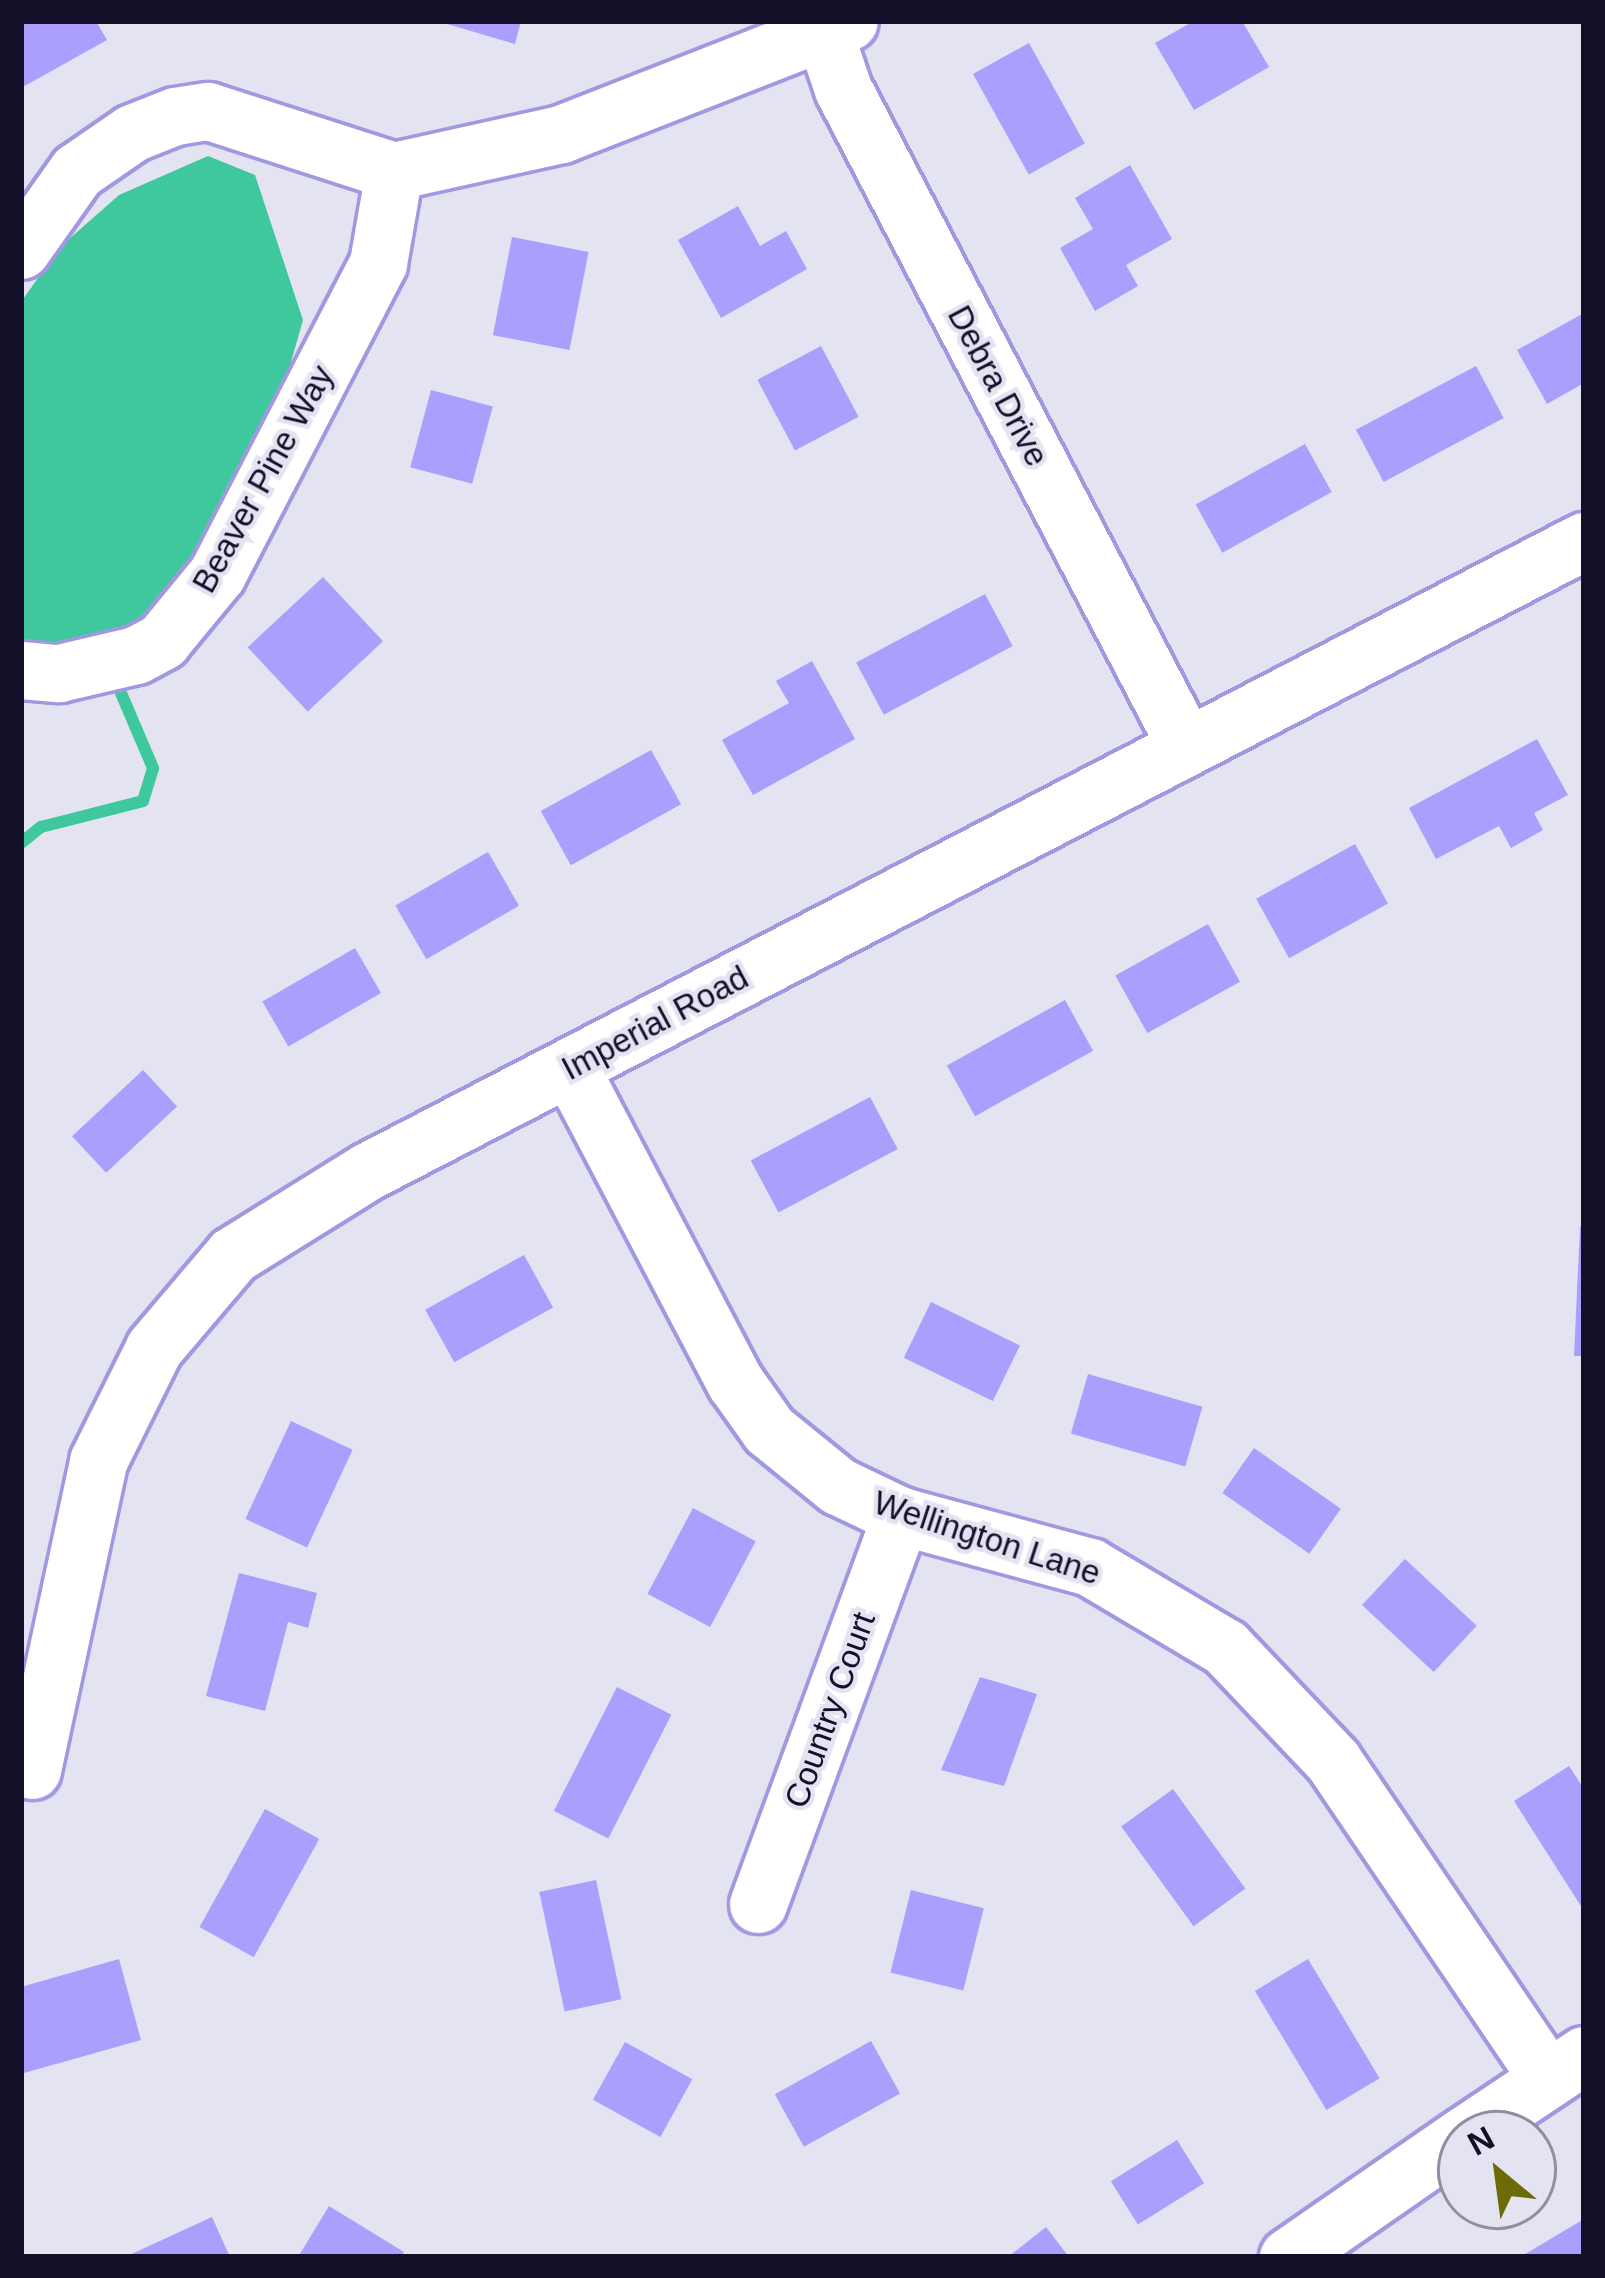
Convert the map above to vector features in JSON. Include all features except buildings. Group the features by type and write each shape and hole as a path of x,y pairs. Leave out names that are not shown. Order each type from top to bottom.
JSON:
{"street":[{"path":"21,250 76,171 132,133 175,116 208,111 394,171 561,134 831,25"},
{"name":"Debra Drive","path":"831,25 843,89 1186,746"},
{"name":"Beaver Pine Way","path":"21,670 59,673 136,655 162,641 217,574 378,263 394,171"},
{"name":"Imperial Road","path":"32,1769 98,1461 125,1396 182,1306 285,1216 1584,542"},
{"name":"Wellington Lane","path":"570,1068 735,1382 769,1430 838,1486 902,1516 1090,1567 1225,1647 1333,1761 1566,2067"},
{"name":"Country Court","path":"758,1904 902,1516"},
{"path":"1502,2110 1566,2067"},
{"path":"1288,2257 1437,2155"}],"shaded area":[{"path":"208,156 255,175 303,320 275,418 225,524 140,625 73,644 21,641 21,302 60,247 119,195"}],"waterway":[{"path":"21,843 41,827 143,801 153,768 121,693"}]}
